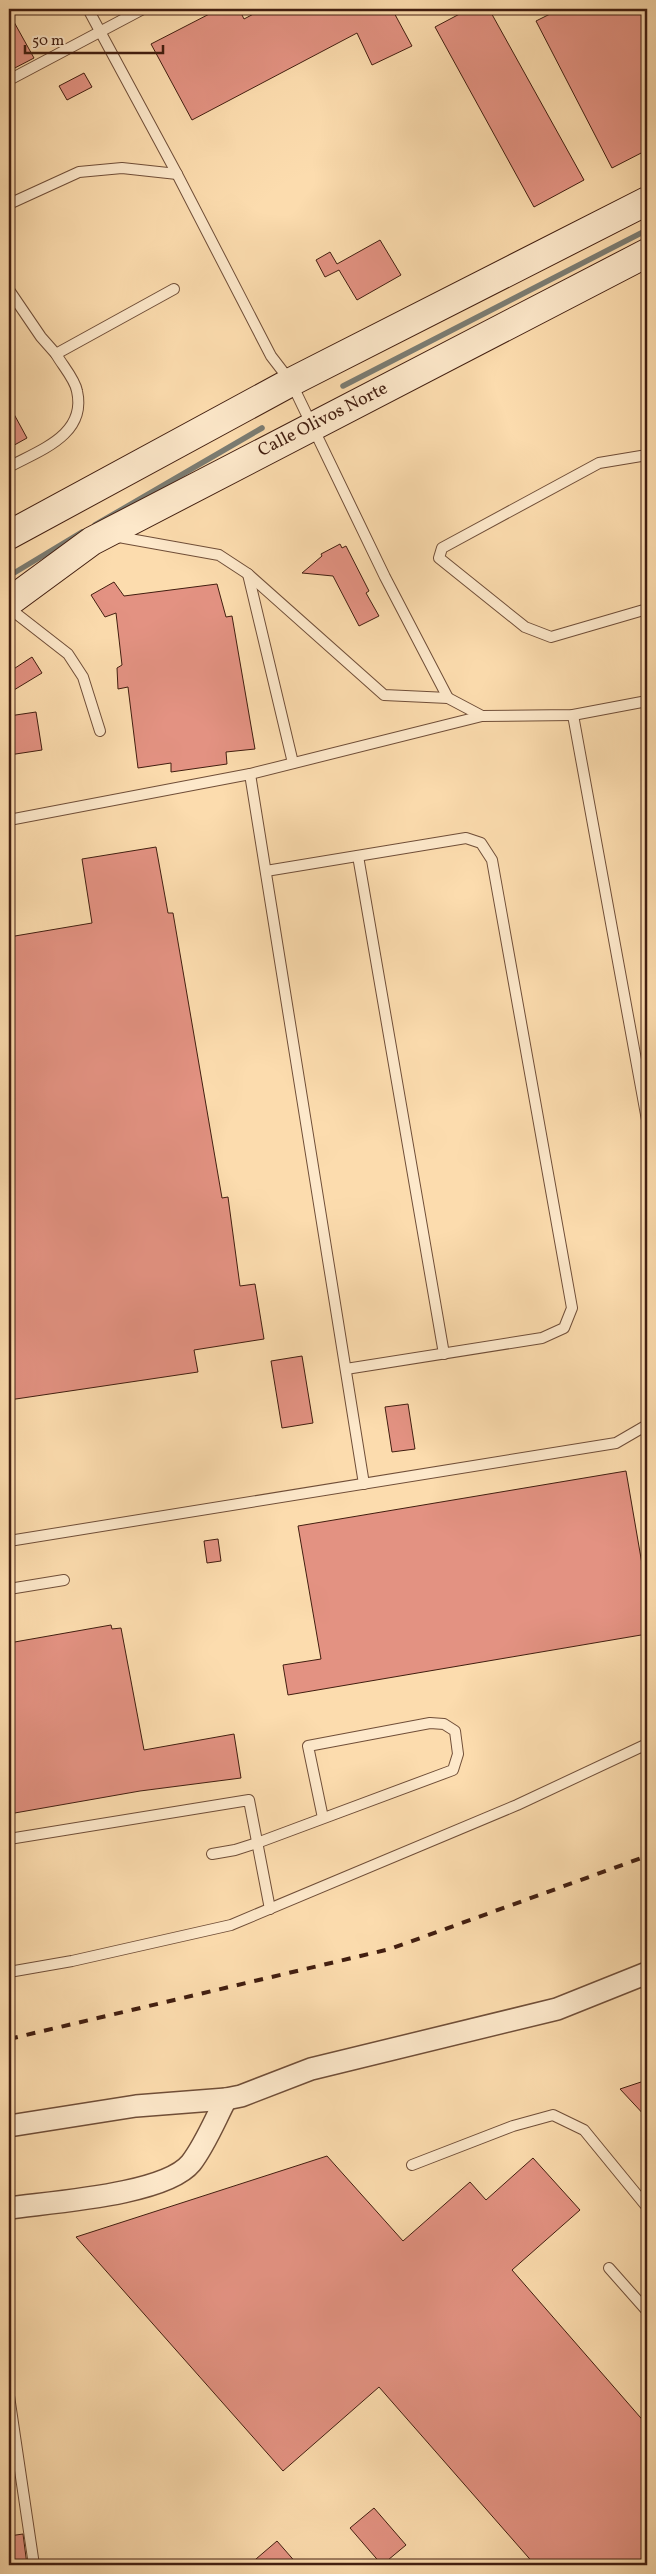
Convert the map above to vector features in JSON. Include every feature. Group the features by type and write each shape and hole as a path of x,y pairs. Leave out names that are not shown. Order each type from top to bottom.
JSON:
{"main road":[{"path":"9,534 291,382 647,201"},
{"name":"Calle Olivos Norte","path":"9,602 68,556 105,535 311,425 647,253"}],"street":[{"path":"9,2126 136,2106 226,2099 241,2096 311,2069 556,2010 647,1973"},
{"path":"9,2208 131,2190 165,2181 190,2164 226,2099"}],"lane":[{"path":"88,9 177,174 271,356 291,382 384,577 448,698"},
{"path":"9,80 143,9"},
{"path":"9,204 79,172 122,168 177,174"},
{"path":"56,354 174,289"},
{"path":"9,290 41,338 56,354 77,390 80,412 64,437 9,467"},
{"path":"647,454 599,463 442,548 439,558 525,627 551,637 647,610"},
{"path":"105,535 219,555 248,574 384,694 448,698 482,716"},
{"path":"248,574 293,763"},
{"path":"9,608 68,654 83,677 100,731"},
{"path":"9,820 250,774 482,716 573,715 647,701"},
{"path":"573,715 647,1120"},
{"path":"250,774 364,1484"},
{"path":"266,871 466,838 481,843 492,860 572,1308 564,1328 542,1338 346,1369"},
{"path":"358,856 444,1354"},
{"path":"9,1541 616,1442 647,1425"},
{"path":"9,1589 64,1580"},
{"path":"212,1854 257,1843 453,1770 458,1754 455,1731 444,1724 430,1723 308,1746 323,1818"},
{"path":"9,1972 72,1961 231,1925 517,1805 647,1744"},
{"path":"9,1839 249,1800 270,1909"},
{"path":"412,2165 513,2126 553,2115 584,2130 647,2207"},
{"path":"609,2268 647,2311"},
{"path":"9,2396 34,2565"}],"building":[{"path":"219,9 239,9 244,19 263,9 392,9 412,46 372,65 357,33 192,120 151,44"},
{"path":"469,9 489,9 584,180 534,207 435,27"},
{"path":"560,9 647,9 647,150 612,168 536,21"},
{"path":"9,13 34,58 9,71"},
{"path":"84,73 92,87 67,100 59,86"},
{"path":"380,240 401,275 357,300 339,270 325,277 316,260 330,252 337,264"},
{"path":"9,405 27,438 9,448"},
{"path":"340,544 342,548 346,546 369,591 366,593 379,616 359,626 333,576 302,573 322,556 321,554"},
{"path":"114,582 124,596 217,584 226,617 232,616 255,749 226,752 227,764 171,772 171,763 138,768 128,687 118,689 117,668 122,665 116,613 105,617 91,595"},
{"path":"32,657 42,673 9,693 9,672"},
{"path":"36,712 42,750 9,755 9,716"},
{"path":"156,847 168,913 173,913 222,1198 228,1197 240,1286 255,1284 264,1339 194,1350 198,1372 9,1400 9,937 92,923 82,859"},
{"path":"302,1356 313,1423 282,1428 271,1361"},
{"path":"408,1404 415,1449 392,1452 385,1407"},
{"path":"626,1471 647,1593 647,1634 288,1695 283,1665 321,1659 298,1526"},
{"path":"218,1539 221,1561 207,1563 204,1541"},
{"path":"111,1625 112,1629 121,1628 144,1750 234,1734 241,1778 140,1791 9,1814 9,1643"},
{"path":"647,2080 647,2118 620,2089"},
{"path":"327,2156 403,2241 470,2182 486,2200 533,2158 580,2210 512,2270 647,2425 647,2565 535,2565 379,2387 283,2471 76,2237"},
{"path":"374,2508 406,2545 382,2565 350,2528"},
{"path":"23,2534 27,2565 9,2565 9,2536"},
{"path":"277,2541 298,2565 249,2565"}],"waterway":[{"path":"343,386 647,230"},
{"path":"95,525 262,428"},
{"path":"9,576 82,532"}],"railway":[{"path":"9,2039 390,1949 647,1856"}]}
